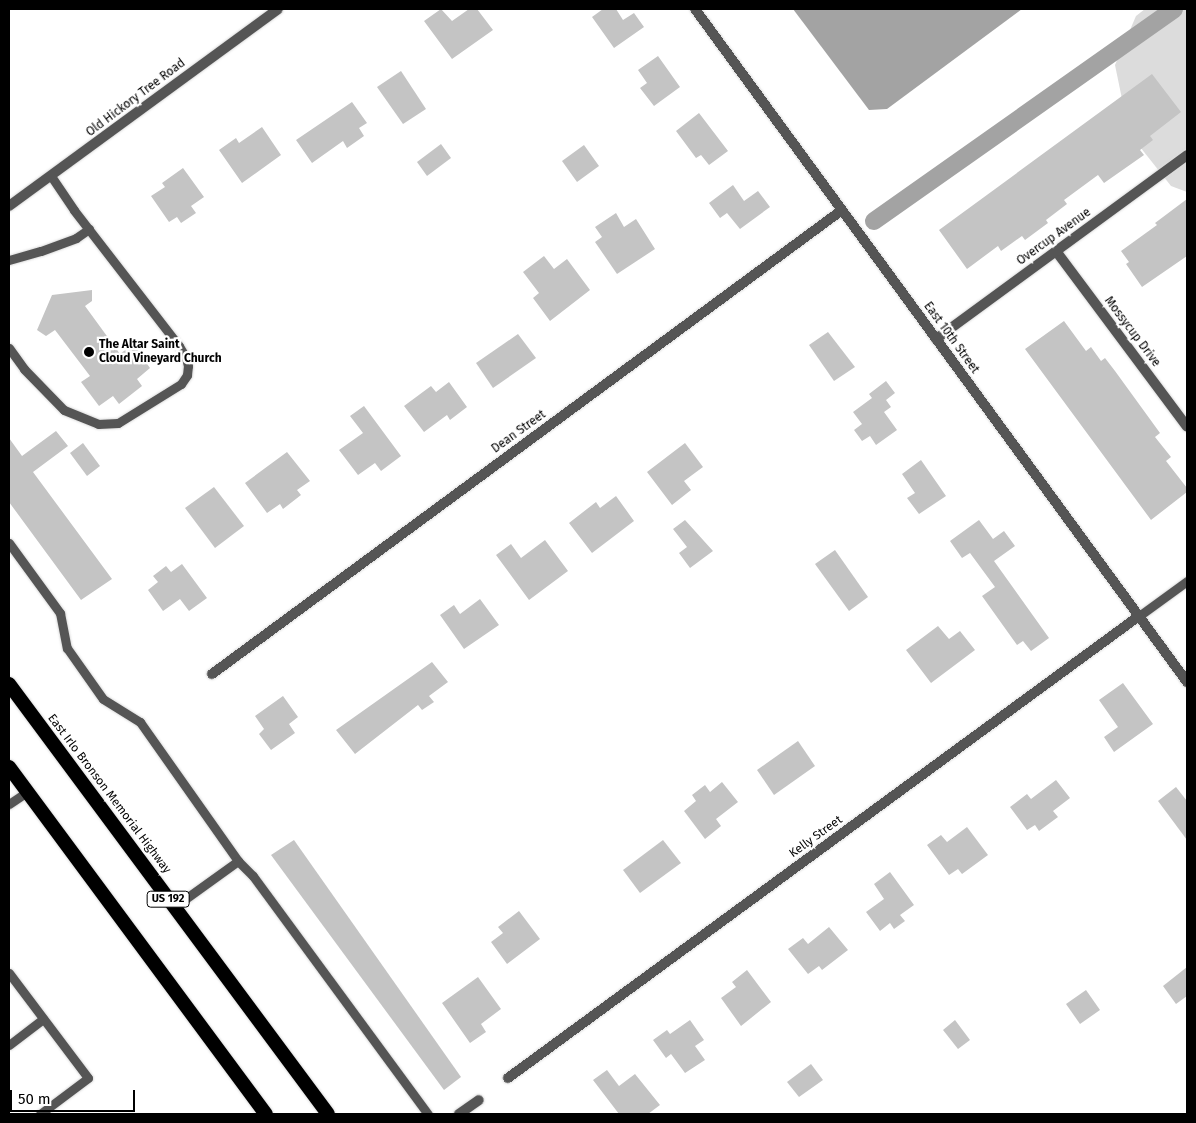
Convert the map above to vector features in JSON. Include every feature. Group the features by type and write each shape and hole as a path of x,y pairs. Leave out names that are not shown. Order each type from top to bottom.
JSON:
{"highway":[{"name":"East Irlo Bronson Memorial Highway","path":"9,684 328,1114"},
{"path":"9,768 266,1114"}],"street":[{"name":"Old Hickory Tree Road","path":"9,206 278,9"},
{"name":"East 10th Street","path":"695,9 1187,682"},
{"name":"Overcup Avenue","path":"936,339 1187,155"},
{"name":"Dean Street","path":"212,674 842,210"},
{"name":"Mossycup Drive","path":"1056,251 1187,427"},
{"name":"Kelly Street","path":"508,1078 1139,616"},
{"path":"459,1114 479,1100"}],"lane":[{"path":"9,348 24,369 64,410 98,424 118,424 181,384 186,375 188,366 179,346 89,229 51,176"},
{"path":"9,260 76,238 89,229"},
{"path":"9,543 60,612 67,648 103,699 140,722 238,861 253,876 428,1114"},
{"path":"1139,616 1187,581"},
{"path":"9,804 27,792"},
{"path":"174,907 238,861"},
{"path":"9,973 88,1078 40,1114"},
{"path":"9,1045 43,1019"}],"shaded area":[{"path":"793,9 1022,9 887,109 869,110"},
{"path":"1145,9 1187,9 1187,192 1171,186 1129,133 1115,65 1136,16"}],"building":[{"path":"441,9 452,21 469,9 477,9 493,30 452,59 424,21"},
{"path":"603,9 616,9 623,20 634,13 644,27 614,48 592,17"},
{"path":"658,56 680,87 654,106 640,88 647,83 638,70"},
{"path":"401,71 426,109 403,124 377,87"},
{"path":"1152,74 1181,112 1150,136 1153,140 1140,150 1144,155 1104,183 1098,175 1064,200 1067,204 1046,220 1048,223 1025,240 1022,236 1001,251 998,246 967,269 939,230"},
{"path":"352,102 367,123 359,128 364,136 347,148 343,141 312,163 296,140"},
{"path":"699,113 728,151 709,165 701,155 696,158 676,131"},
{"path":"262,127 281,155 242,183 219,150 236,138 239,143"},
{"path":"441,144 451,158 427,176 417,162"},
{"path":"584,145 599,166 577,182 562,161"},
{"path":"183,168 204,197 191,206 196,213 181,223 177,217 169,222 151,196 165,187 162,183"},
{"path":"733,185 744,201 758,191 770,207 740,229 727,213 720,218 709,203"},
{"path":"1187,199 1187,256 1142,287 1126,264 1129,262 1121,251 1157,225 1155,223"},
{"path":"616,213 624,227 636,219 655,249 617,274 595,242 602,237 595,227"},
{"path":"544,256 554,269 567,259 590,290 550,321 533,298 539,293 523,272"},
{"path":"92,290 92,301 85,306 120,354 133,344 150,368 137,379 142,386 119,404 113,396 99,406 81,382 90,376 55,330 46,336 37,330 52,295"},
{"path":"1064,321 1086,351 1091,347 1101,361 1105,358 1115,371 1160,433 1155,437 1171,457 1166,461 1187,488 1187,492 1151,520 1025,349"},
{"path":"828,332 855,367 834,381 809,345"},
{"path":"518,334 536,358 493,388 476,363"},
{"path":"886,381 895,393 886,400 891,407 884,412 897,430 876,445 870,436 862,441 854,430 862,424 853,412 872,398 869,394"},
{"path":"449,382 467,407 450,420 447,415 424,432 404,406 431,386 436,392"},
{"path":"364,406 401,456 381,471 375,463 358,475 339,450 363,433 350,416"},
{"path":"56,431 68,446 33,472 112,579 81,600 9,502 9,438 22,456"},
{"path":"83,443 100,466 87,476 70,453"},
{"path":"685,443 703,467 684,481 691,490 672,505 647,472"},
{"path":"287,452 310,481 297,490 301,495 283,509 280,504 267,513 245,483"},
{"path":"921,460 946,496 919,514 907,498 915,493 902,474"},
{"path":"214,487 244,526 215,548 185,508"},
{"path":"616,496 634,521 592,553 569,523 596,502 600,508"},
{"path":"685,520 713,551 690,568 679,553 687,547 673,529"},
{"path":"979,520 993,539 1004,531 1015,546 994,561 1049,638 1031,651 1023,641 1017,645 982,596 995,587 970,553 962,558 950,541"},
{"path":"545,540 568,571 529,600 496,555 511,544 521,558"},
{"path":"835,550 868,597 849,611 815,564"},
{"path":"182,564 207,598 189,611 180,599 163,611 148,590 158,582 153,576 166,566 171,572"},
{"path":"480,599 499,625 464,649 440,615 454,605 460,614"},
{"path":"938,626 949,639 960,631 975,650 931,683 906,650"},
{"path":"432,662 448,682 429,696 434,702 422,710 418,705 355,754 336,730"},
{"path":"1123,683 1153,724 1114,752 1104,737 1118,727 1099,700"},
{"path":"283,696 298,717 289,724 295,733 271,750 259,734 264,729 255,716"},
{"path":"798,741 815,766 774,795 757,770"},
{"path":"1056,780 1070,798 1053,811 1058,817 1039,831 1035,825 1027,830 1010,807 1027,794 1031,799"},
{"path":"722,782 738,802 716,819 721,826 705,839 684,811 696,801 692,795 705,785 710,792"},
{"path":"1176,787 1187,801 1187,840 1158,801"},
{"path":"967,827 988,855 962,874 958,869 949,875 927,845 941,835 947,842"},
{"path":"294,840 461,1077 444,1090 271,855"},
{"path":"663,840 681,863 640,893 623,870"},
{"path":"890,872 914,905 900,915 905,921 894,929 890,923 880,931 866,912 884,899 874,884"},
{"path":"519,911 540,939 507,964 491,942 503,933 498,927"},
{"path":"829,927 848,950 822,970 819,966 808,974 788,949 803,938 808,944"},
{"path":"1187,967 1187,996 1176,1004 1163,986"},
{"path":"747,970 771,1002 741,1026 721,998 736,987 732,982"},
{"path":"478,977 501,1009 481,1024 486,1032 470,1043 442,1003"},
{"path":"1086,990 1100,1010 1080,1024 1066,1004"},
{"path":"690,1020 704,1040 695,1046 705,1060 685,1073 671,1054 666,1058 653,1040 667,1030 670,1034"},
{"path":"955,1020 970,1040 958,1049 943,1030"},
{"path":"811,1064 823,1080 799,1097 787,1082"},
{"path":"607,1070 619,1086 635,1074 660,1105 648,1114 619,1114 593,1080"}],"waterway":[{"path":"874,221 1174,9"}],"place":[{"name":"The Altar Saint Cloud Vineyard Church","path":"89,352"}]}
